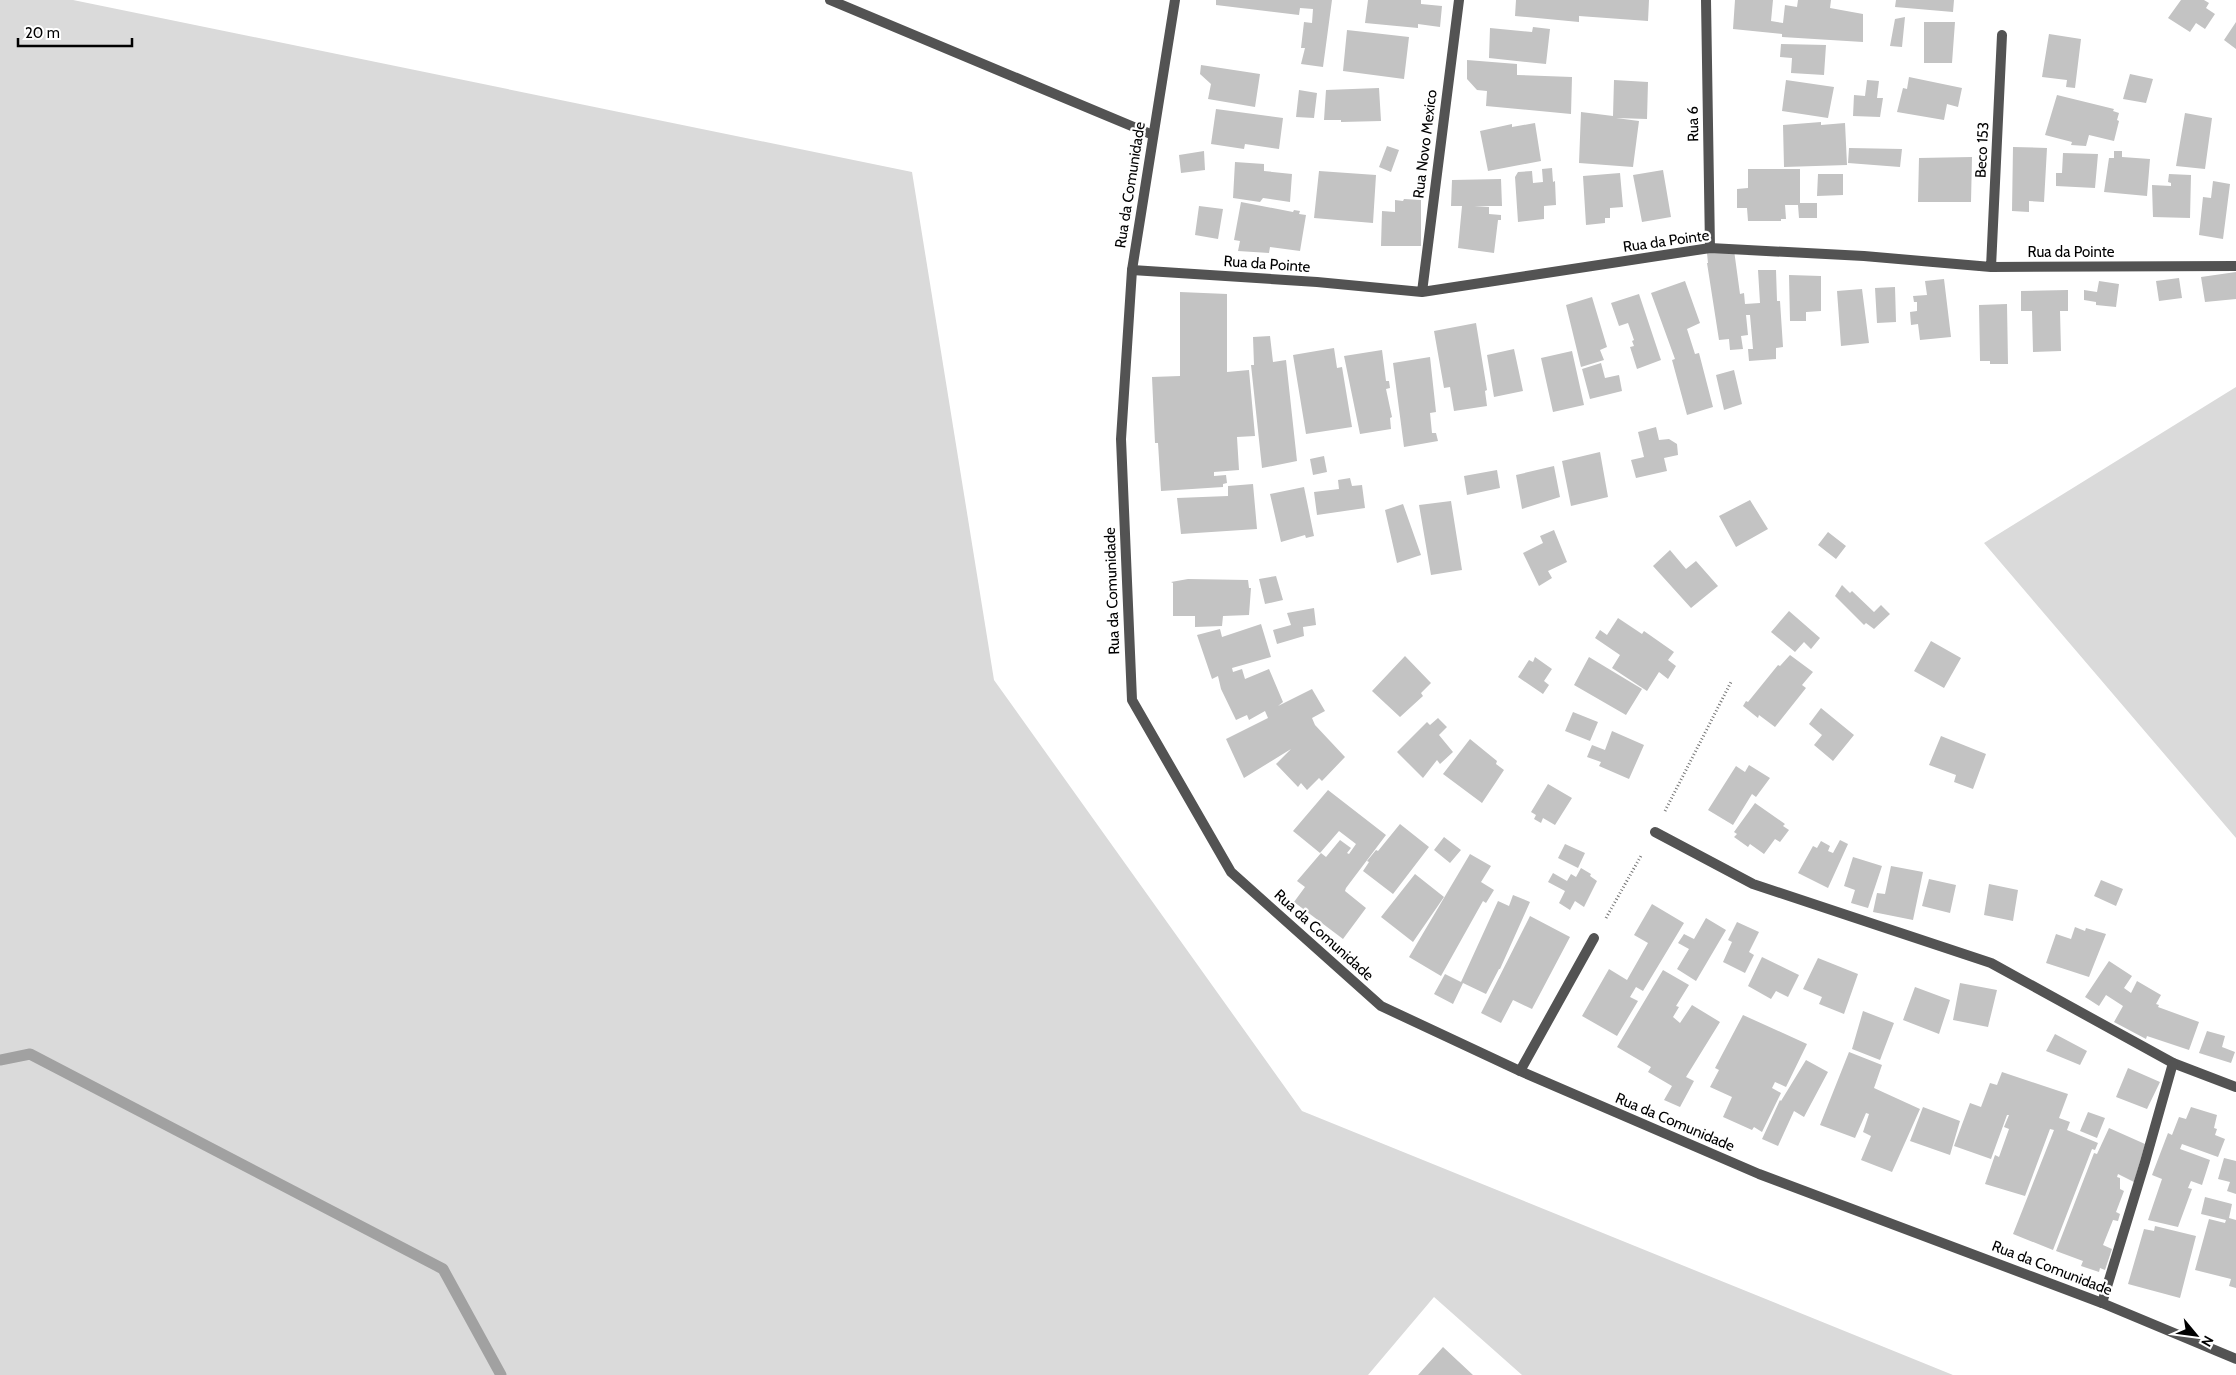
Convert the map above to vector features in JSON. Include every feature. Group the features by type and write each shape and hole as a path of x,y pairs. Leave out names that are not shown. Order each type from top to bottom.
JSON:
{"street":[{"path":"830,0 1153,135"},
{"name":"Rua da Comunidade","path":"1175,0 1132,270 1121,439 1132,700 1231,872 1381,1006 1520,1071 1758,1174 2102,1303 2236,1359"},
{"name":"Rua Novo Mexico","path":"1422,292 1459,0"},
{"name":"Rua 6","path":"1706,0 1710,248"},
{"name":"Beco 153","path":"1991,267 2002,35"},
{"name":"Rua da Pointe","path":"1132,270 1317,282 1422,292 1710,248 1864,256 1991,267 2236,266"},
{"path":"1655,832 1753,884 1991,963 2173,1063 2236,1087"},
{"path":"1520,1071 1594,938"},
{"path":"2102,1303 2173,1063"}],"shaded area":[{"path":"0,0 73,0 912,172 994,680 1302,1111 1953,1375 1522,1375 1434,1297 1368,1375 0,1375"},
{"path":"2236,387 2236,838 1984,543"}],"building":[{"path":"1216,0 1332,0 1323,67 1301,64 1305,48 1301,48 1304,22 1312,23 1313,9 1300,8 1299,15 1216,5"},
{"path":"1368,0 1421,0 1421,4 1442,6 1440,27 1418,24 1418,28 1365,23"},
{"path":"1516,0 1649,0 1648,21 1579,16 1579,22 1515,16"},
{"path":"1735,0 1773,0 1771,21 1783,23 1785,5 1797,7 1798,0 1831,0 1830,8 1863,14 1863,42 1782,37 1782,34 1733,29"},
{"path":"1896,0 1954,0 1953,12 1895,7"},
{"path":"2181,0 2204,0 2209,3 2206,8 2215,14 2205,29 2196,23 2190,32 2168,18"},
{"path":"1905,17 1902,47 1890,46 1895,19"},
{"path":"1924,22 1955,22 1952,63 1924,63"},
{"path":"2236,22 2236,49 2224,40"},
{"path":"1533,27 1550,29 1546,64 1489,58 1490,28 1532,32"},
{"path":"1347,30 1409,37 1404,79 1343,71"},
{"path":"2049,34 2081,39 2075,88 2066,87 2067,80 2042,77"},
{"path":"1781,44 1826,45 1824,75 1791,73 1792,58 1780,57"},
{"path":"1467,60 1517,64 1517,75 1572,77 1571,114 1486,106 1487,91 1477,90 1467,79"},
{"path":"1201,65 1260,74 1255,107 1208,99 1211,84 1200,74"},
{"path":"2130,74 2153,79 2146,103 2123,99"},
{"path":"1909,77 1962,88 1958,107 1947,104 1944,120 1897,112 1903,88 1907,89"},
{"path":"1614,80 1648,82 1647,119 1616,118 1639,121 1633,167 1579,163 1581,112 1613,116"},
{"path":"1786,80 1834,87 1828,118 1782,111"},
{"path":"1867,80 1879,81 1877,98 1883,98 1880,117 1853,116 1854,95 1865,96"},
{"path":"1379,88 1381,121 1341,122 1341,120 1324,120 1326,90"},
{"path":"1299,90 1317,93 1314,118 1296,117"},
{"path":"2057,95 2114,109 2113,111 2119,113 2114,141 2089,135 2086,146 2071,145 2072,142 2045,135"},
{"path":"1216,109 1283,118 1279,149 1245,144 1244,149 1211,144"},
{"path":"2185,113 2212,118 2205,169 2176,166"},
{"path":"1821,122 1821,125 1845,123 1847,165 1784,167 1783,125"},
{"path":"1535,123 1541,161 1488,171 1480,131 1512,124 1512,127"},
{"path":"1387,146 1399,150 1391,172 1379,167"},
{"path":"2013,147 2047,148 2044,202 2029,201 2029,212 2012,211"},
{"path":"1849,148 1902,149 1900,167 1848,163"},
{"path":"1204,151 1205,170 1181,173 1179,155"},
{"path":"2114,151 2122,151 2122,157 2150,159 2147,196 2104,192 2109,158 2114,158"},
{"path":"2063,153 2098,154 2095,188 2056,186 2056,173 2062,173"},
{"path":"1972,157 1971,202 1918,202 1919,158"},
{"path":"1235,162 1264,164 1264,171 1292,174 1290,202 1263,198 1260,202 1233,198"},
{"path":"1552,168 1553,182 1555,181 1556,205 1544,206 1544,219 1518,222 1515,177 1518,172 1532,171 1533,183 1543,182 1542,169"},
{"path":"1748,169 1800,169 1800,203 1817,203 1817,218 1799,218 1798,205 1785,205 1786,219 1781,219 1781,221 1748,221 1747,208 1737,208 1737,189 1748,188"},
{"path":"1663,170 1671,217 1642,222 1633,175"},
{"path":"1319,171 1376,175 1373,223 1314,218"},
{"path":"1620,173 1623,207 1610,208 1610,218 1605,218 1605,223 1586,225 1583,176"},
{"path":"1818,174 1843,174 1843,195 1817,196"},
{"path":"2169,174 2191,175 2190,218 2153,217 2152,185 2171,186 2171,183 2168,182"},
{"path":"1501,179 1502,206 1474,206 1489,207 1489,214 1501,215 1501,220 1498,220 1494,253 1458,248 1462,206 1451,206 1452,180"},
{"path":"2213,181 2230,184 2223,239 2199,235 2203,197 2211,198"},
{"path":"1404,199 1421,200 1421,246 1381,246 1382,211 1395,212 1395,200 1403,201"},
{"path":"1241,202 1293,212 1294,210 1300,211 1299,214 1306,215 1300,251 1270,247 1269,253 1238,251 1240,241 1234,240"},
{"path":"1199,206 1223,209 1218,239 1195,235"},
{"path":"1734,250 1740,294 1744,293 1745,304 1760,303 1758,270 1776,270 1777,301 1780,301 1783,347 1776,348 1776,359 1749,361 1748,349 1753,349 1750,315 1746,315 1748,335 1741,336 1743,349 1730,350 1729,339 1719,340 1707,253"},
{"path":"2236,272 2236,299 2205,302 2201,277"},
{"path":"1789,275 1821,276 1821,311 1806,312 1806,321 1790,321"},
{"path":"2179,278 2182,298 2159,301 2156,281"},
{"path":"1944,279 1951,337 1920,340 1918,324 1911,325 1910,312 1917,311 1917,302 1914,302 1913,296 1927,295 1925,281"},
{"path":"1685,281 1700,323 1687,329 1695,354 1699,353 1713,407 1687,415 1672,360 1675,359 1651,293"},
{"path":"2099,281 2119,284 2116,307 2096,305 2096,302 2084,300 2084,290 2097,292"},
{"path":"1895,287 1896,322 1877,323 1875,288"},
{"path":"1862,289 1869,343 1841,346 1837,291"},
{"path":"2068,290 2068,311 2060,311 2061,351 2033,352 2032,311 2021,311 2021,291"},
{"path":"1180,292 1227,294 1227,372 1249,370 1255,436 1237,437 1239,470 1214,472 1214,476 1226,475 1227,483 1223,484 1223,487 1161,491 1158,443 1155,443 1152,377 1180,376"},
{"path":"1639,294 1661,360 1637,369 1630,347 1634,346 1632,341 1634,340 1628,323 1619,326 1611,303"},
{"path":"1592,297 1607,347 1600,350 1604,360 1581,367 1566,305"},
{"path":"2007,304 2008,364 1990,364 1990,361 1980,361 1979,305"},
{"path":"1476,323 1487,390 1485,391 1487,406 1454,411 1450,387 1444,388 1434,331"},
{"path":"1270,336 1273,362 1286,360 1297,461 1262,468 1251,365 1254,365 1253,337"},
{"path":"1334,348 1337,368 1342,367 1352,427 1306,434 1293,355"},
{"path":"1514,349 1523,391 1494,397 1487,355"},
{"path":"1382,350 1386,381 1389,381 1390,388 1386,389 1392,417 1390,418 1391,429 1360,434 1344,356"},
{"path":"1572,351 1584,405 1553,412 1541,358"},
{"path":"1430,357 1436,412 1430,413 1432,433 1436,433 1438,441 1404,447 1393,363"},
{"path":"1601,363 1605,378 1619,375 1622,391 1590,399 1582,369"},
{"path":"1734,370 1742,404 1724,410 1716,375"},
{"path":"1656,427 1659,440 1669,439 1677,444 1678,455 1664,458 1667,471 1636,478 1631,460 1644,457 1638,432"},
{"path":"1600,452 1608,497 1571,506 1562,461"},
{"path":"1324,456 1327,472 1313,475 1310,459"},
{"path":"1554,466 1560,497 1522,509 1516,475"},
{"path":"1497,470 1500,488 1467,495 1464,476"},
{"path":"1350,478 1352,486 1362,485 1365,508 1317,515 1314,492 1339,489 1338,480"},
{"path":"1253,484 1257,529 1181,534 1177,498 1228,496 1228,486"},
{"path":"1304,487 1314,536 1306,538 1305,535 1281,542 1270,494"},
{"path":"1750,500 1768,529 1736,547 1719,516"},
{"path":"1451,501 1462,570 1431,575 1419,505"},
{"path":"1403,504 1421,555 1397,563 1385,510"},
{"path":"1554,530 1567,562 1548,571 1552,578 1539,586 1523,553 1543,543 1540,536"},
{"path":"1828,532 1846,546 1836,559 1818,545"},
{"path":"1670,550 1686,569 1696,561 1718,586 1691,608 1653,566"},
{"path":"1276,576 1283,600 1265,604 1259,579"},
{"path":"1188,579 1248,580 1249,588 1251,588 1249,615 1223,616 1222,626 1195,627 1195,616 1173,616 1173,583 1171,582"},
{"path":"1842,585 1850,593 1852,591 1874,612 1881,605 1890,614 1874,629 1866,623 1864,625 1835,596"},
{"path":"1314,608 1316,625 1303,627 1304,636 1277,644 1273,630 1291,625 1287,613"},
{"path":"1789,611 1820,638 1811,649 1804,642 1795,652 1771,632"},
{"path":"1618,618 1642,634 1644,631 1674,652 1668,660 1676,666 1668,679 1659,672 1647,691 1612,668 1620,655 1595,638 1600,630 1607,635"},
{"path":"1261,624 1271,657 1232,668 1233,672 1242,669 1245,679 1269,669 1283,702 1278,706 1312,689 1325,711 1312,718 1315,725 1345,757 1322,781 1319,778 1307,790 1301,783 1298,787 1276,764 1291,749 1244,778 1226,739 1268,718 1265,711 1249,720 1247,715 1236,720 1221,689 1218,676 1212,679 1197,635 1220,629 1222,637"},
{"path":"1931,641 1961,658 1944,688 1914,671"},
{"path":"1790,655 1813,672 1802,685 1806,688 1775,727 1759,715 1758,718 1743,706 1778,665 1780,666"},
{"path":"1405,656 1431,683 1421,693 1423,696 1400,717 1372,691"},
{"path":"1535,657 1552,669 1544,681 1549,685 1543,694 1518,677 1529,660 1533,662"},
{"path":"1589,657 1642,689 1626,715 1574,685"},
{"path":"1821,708 1854,735 1833,761 1814,745 1822,735 1809,724"},
{"path":"1573,712 1598,722 1590,741 1565,731"},
{"path":"1438,718 1447,727 1439,735 1453,752 1440,764 1437,760 1423,778 1397,752 1427,722 1430,725"},
{"path":"1612,731 1644,745 1629,779 1599,766 1601,762 1587,757 1592,745 1605,750"},
{"path":"1941,736 1986,754 1973,789 1954,782 1956,775 1929,765"},
{"path":"1470,739 1497,761 1496,764 1504,770 1482,803 1443,774"},
{"path":"1749,765 1770,778 1756,797 1752,794 1733,825 1708,810 1736,766 1745,772"},
{"path":"1548,784 1572,798 1555,825 1543,818 1541,823 1534,819 1536,815 1531,812"},
{"path":"1328,790 1386,835 1346,888 1345,891 1366,908 1343,939 1294,902 1305,887 1297,881 1321,853 1326,857 1340,840 1351,848 1347,853 1349,854 1356,844 1339,831 1320,853 1293,831"},
{"path":"1755,803 1785,824 1783,826 1789,830 1780,842 1775,839 1764,854 1750,844 1748,847 1734,837 1737,834 1734,832"},
{"path":"1400,824 1429,847 1393,894 1363,871 1369,862 1367,861 1376,850 1378,851"},
{"path":"1444,837 1461,850 1450,863 1434,850"},
{"path":"1840,840 1848,844 1828,888 1798,873 1813,846 1817,848 1821,841 1830,846 1828,851 1833,853"},
{"path":"1565,844 1585,853 1578,868 1558,858"},
{"path":"1470,854 1491,866 1481,882 1494,890 1486,903 1483,901 1441,976 1409,957"},
{"path":"1853,857 1882,866 1868,908 1851,903 1855,890 1844,886"},
{"path":"1891,866 1923,872 1913,920 1873,912 1877,893 1885,894"},
{"path":"1581,868 1591,874 1590,876 1597,881 1584,907 1575,901 1570,910 1559,903 1565,891 1548,882 1553,873 1567,881 1571,874 1576,877"},
{"path":"1415,874 1444,897 1413,942 1381,917"},
{"path":"1929,879 1956,885 1950,913 1922,906"},
{"path":"2101,880 2123,889 2116,906 2094,896"},
{"path":"1989,884 2018,890 2013,921 1984,915"},
{"path":"1513,895 1530,902 1500,969 1486,994 1463,983 1453,1004 1434,994 1445,974 1461,982 1498,901 1509,906"},
{"path":"1652,904 1684,923 1643,991 1636,987 1630,997 1638,1001 1617,1036 1582,1016 1609,969 1627,980 1648,943 1634,935"},
{"path":"1530,916 1570,937 1532,1009 1513,1000 1501,1023 1481,1013"},
{"path":"1706,918 1726,930 1696,981 1677,969 1689,949 1678,943 1684,934 1694,939"},
{"path":"1737,922 1759,932 1749,952 1754,955 1745,973 1723,962 1732,942 1728,940"},
{"path":"2075,927 2085,931 2086,928 2106,934 2089,977 2046,963 2056,934 2071,939"},
{"path":"1762,957 1799,975 1788,997 1776,991 1771,999 1748,986"},
{"path":"1818,958 1858,974 1844,1014 1819,1004 1822,997 1803,989"},
{"path":"2109,961 2132,976 2124,988 2131,993 2137,981 2161,995 2156,1004 2159,1005 2158,1007 2199,1022 2189,1050 2147,1036 2146,1039 2114,1022 2123,1006 2106,995 2099,1006 2085,997"},
{"path":"1663,970 1689,985 1676,1006 1679,1007 1673,1017 1680,1023 1692,1005 1720,1022 1686,1077 1694,1081 1680,1107 1664,1100 1672,1086 1648,1072 1651,1067 1617,1047"},
{"path":"1960,983 1997,990 1988,1027 1953,1020"},
{"path":"1915,987 1950,1000 1939,1034 1903,1020"},
{"path":"1863,1011 1894,1023 1880,1060 1852,1049"},
{"path":"1743,1015 1807,1044 1786,1087 1775,1082 1772,1088 1781,1093 1762,1132 1754,1127 1752,1130 1723,1117 1732,1097 1710,1087 1719,1070 1715,1068"},
{"path":"2207,1031 2225,1036 2222,1047 2235,1052 2231,1063 2199,1053"},
{"path":"2055,1034 2087,1051 2080,1065 2046,1051"},
{"path":"1849,1052 1882,1065 1874,1088 1920,1109 1892,1172 1861,1160 1871,1136 1863,1132 1869,1114 1866,1113 1855,1138 1820,1125"},
{"path":"1806,1060 1828,1072 1804,1117 1794,1111 1778,1146 1762,1139 1780,1100"},
{"path":"2128,1068 2160,1082 2147,1109 2116,1097"},
{"path":"2002,1072 2068,1094 2059,1118 2070,1122 2067,1130 2098,1143 2095,1150 2092,1149 2053,1250 2013,1234 2054,1130 2050,1129 2025,1196 1985,1184 1995,1155 1999,1157 2009,1129 2004,1127 2009,1115 2007,1115 1991,1159 1954,1146 1970,1103 1981,1107 1990,1083 1997,1085"},
{"path":"1923,1107 1960,1121 1950,1155 1910,1141"},
{"path":"2191,1107 2217,1115 2214,1128 2217,1129 2215,1135 2225,1139 2218,1157 2182,1144 2180,1149 2210,1160 2202,1185 2191,1181 2188,1188 2192,1189 2178,1227 2148,1220 2162,1179 2152,1175 2168,1133 2172,1135 2179,1117 2186,1119"},
{"path":"2088,1112 2105,1118 2097,1138 2080,1131"},
{"path":"2109,1128 2145,1144 2134,1182 2118,1174 2120,1189 2124,1191 2116,1212 2120,1214 2118,1221 2113,1220 2103,1245 2112,1249 2105,1270 2100,1268 2099,1272 2081,1266 2083,1261 2056,1251 2094,1153 2097,1154"},
{"path":"2224,1158 2236,1161 2236,1194 2227,1191 2230,1182 2218,1179"},
{"path":"2205,1197 2232,1204 2229,1218 2236,1220 2236,1288 2229,1286 2231,1279 2195,1270 2209,1219 2225,1223 2226,1220 2201,1214"},
{"path":"2155,1226 2196,1236 2180,1298 2128,1284 2144,1229 2154,1231"},
{"path":"1443,1347 1473,1375 1418,1375"}],"waterway":[{"path":"0,1060 30,1054 443,1269 501,1375"}]}
